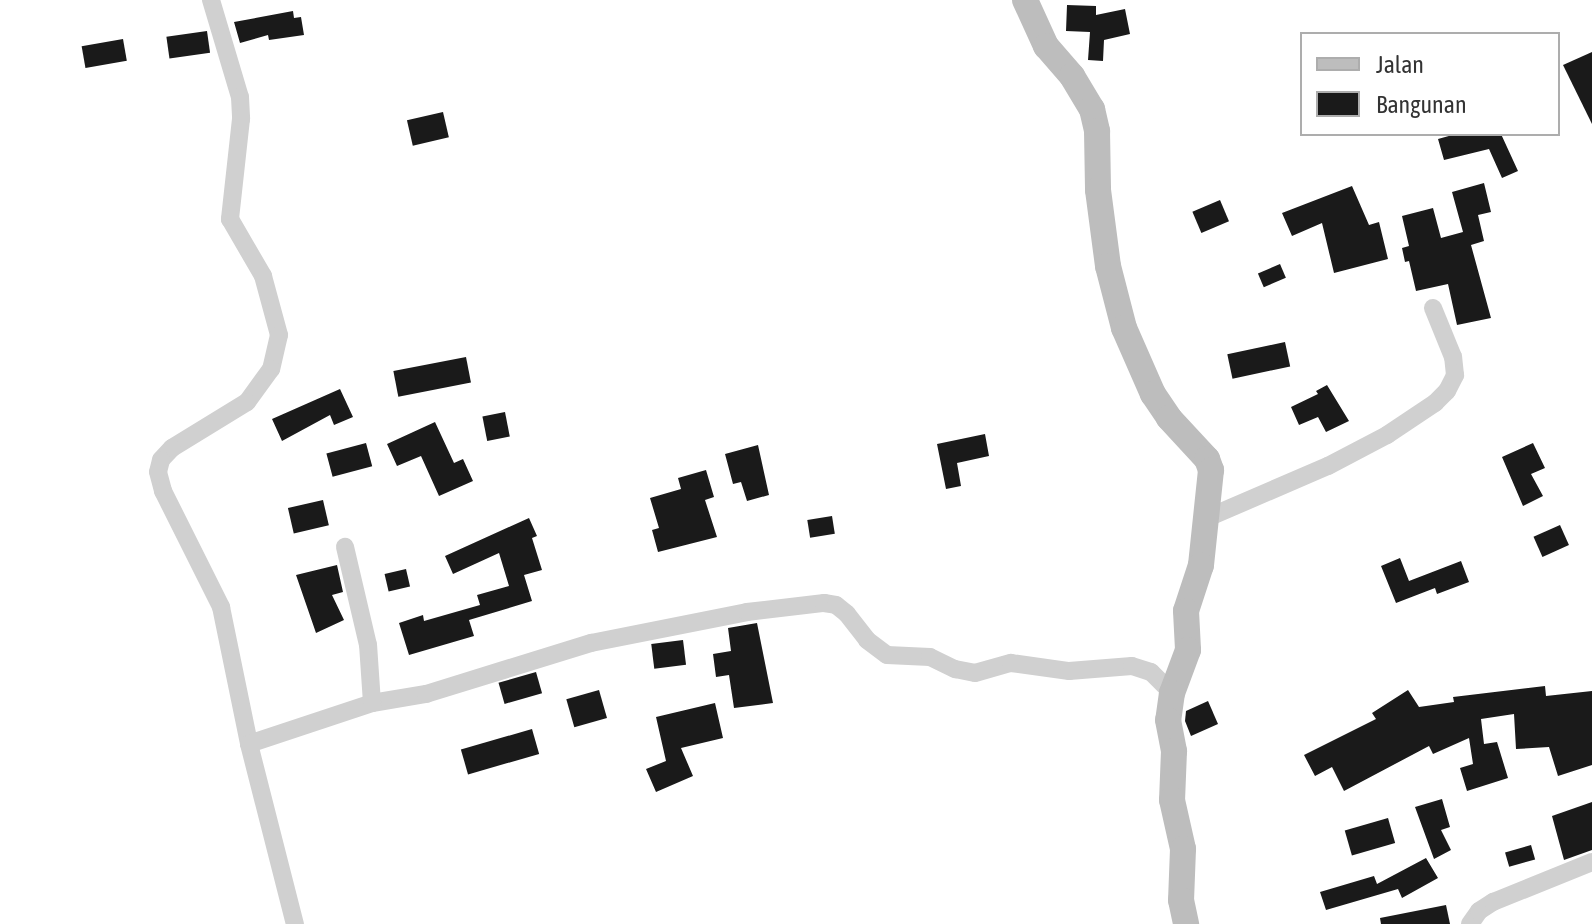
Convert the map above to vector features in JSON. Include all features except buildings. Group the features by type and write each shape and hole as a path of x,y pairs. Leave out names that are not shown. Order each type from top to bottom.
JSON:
{"street":[{"path":"211,0 240,97 241,119 230,219 263,276 279,335 271,369 247,402 172,448 161,460 158,472 163,491 221,607 249,744 295,924"},
{"path":"1025,0 1046,46 1072,76 1092,109 1097,131 1098,190 1108,266 1124,328 1153,394 1169,418 1207,459 1211,481 1201,565 1186,611 1188,650 1172,693 1168,720 1174,751 1170,782 1183,849 1181,900 1186,924"},
{"path":"1207,518 1328,466 1387,435 1435,403 1447,391 1455,375 1453,357 1433,308"},
{"path":"345,547 368,645 372,703"},
{"path":"249,744 372,703 426,694 591,643 724,616 824,603 836,605 847,614 867,640 887,655 930,657 955,669 975,673 1011,663 1069,671 1132,666 1151,672 1172,693"},
{"path":"1470,924 1479,911 1493,902 1592,862"}]}
